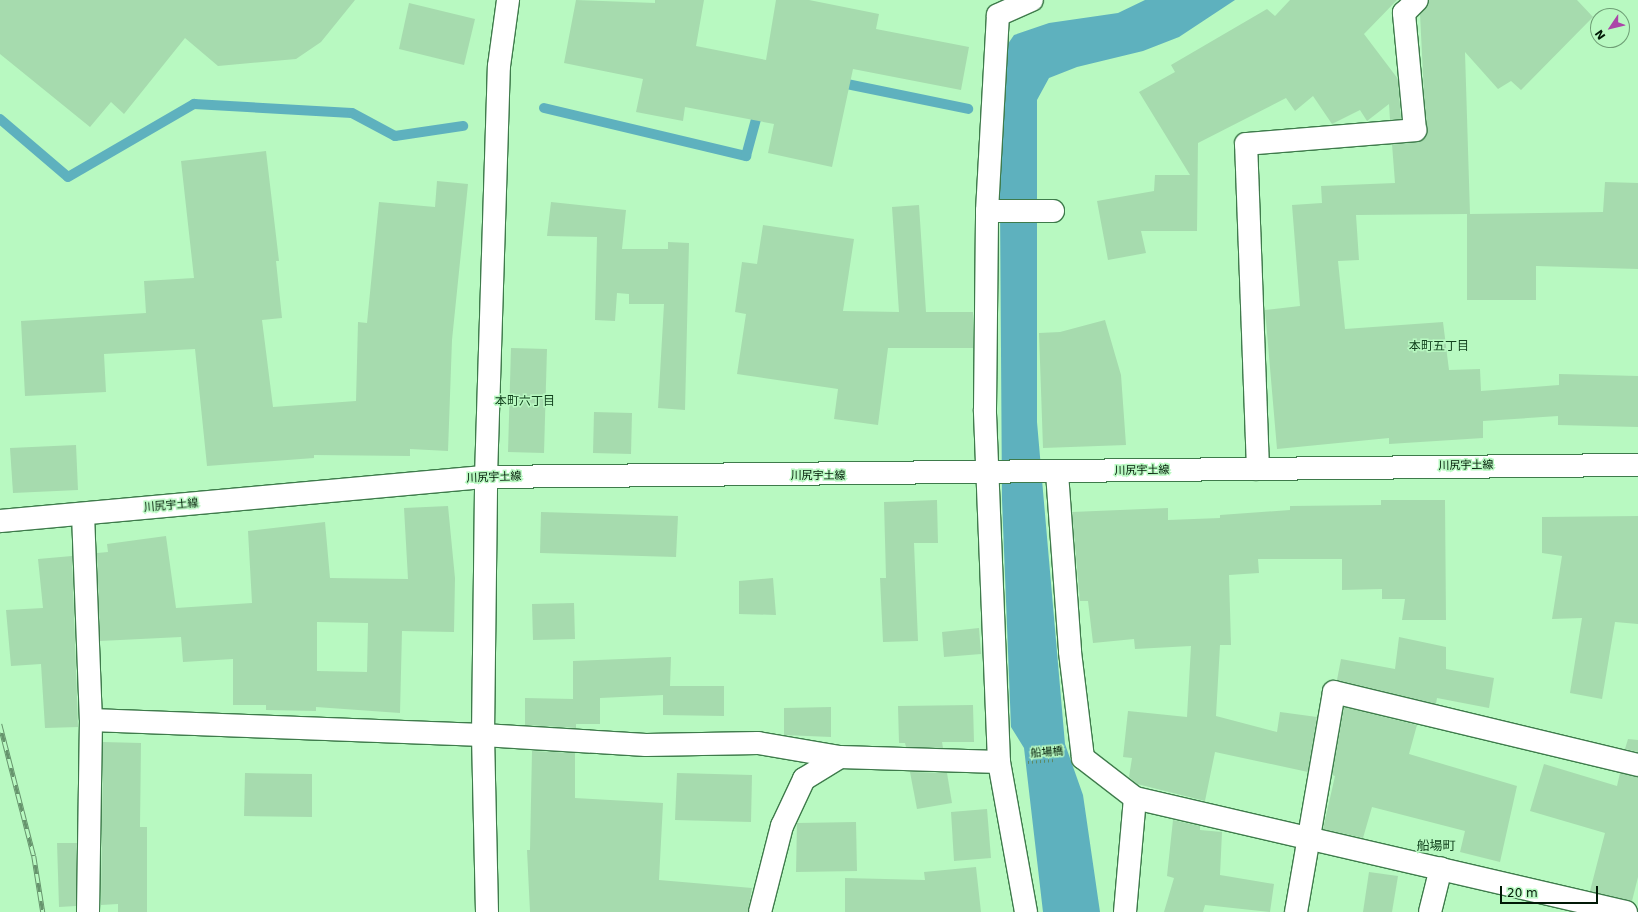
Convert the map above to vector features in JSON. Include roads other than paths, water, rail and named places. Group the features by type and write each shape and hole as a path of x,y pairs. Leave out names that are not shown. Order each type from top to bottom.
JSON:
{"street":[{"path":"487,912 483,735 486,477 499,66 508,0"},
{"path":"1026,912 999,762 991,475 987,211 994,7 1028,0"},
{"path":"1258,470 1246,144 1415,130 1404,13 1417,0"},
{"path":"987,211 1053,211"},
{"name":"川尻宇土線","path":"0,521 486,477 991,475 1638,465"},
{"path":"1052,473 1070,652 1083,758 1135,798 1626,912"},
{"path":"83,514 91,720 88,912"},
{"path":"1296,912 1334,692 1638,765"},
{"path":"91,720 483,735 646,745 758,743 840,757 999,762"},
{"path":"760,912 782,826 804,779 840,757"},
{"path":"1125,912 1135,798"},
{"path":"1430,912 1440,868"}],"water":[{"path":"1145,0 1235,0 1179,37 1143,51 1077,67 1049,78 1037,100 1037,422 1065,744 1083,795 1100,912 1043,912 1024,748 1011,727 1002,500 999,57 1014,35 1049,23 1118,13"}],"waterway":[{"path":"837,82 968,109"},
{"path":"0,119 68,177 194,104 352,113 395,136 463,126"},
{"path":"544,108 746,156 759,108"}],"railway":[{"path":"0,724 34,856 43,912"}],"district":[{"name":"本町五丁目","path":"1439,347"},
{"name":"本町六丁目","path":"525,402"},
{"name":"船場町","path":"1436,846"}]}
